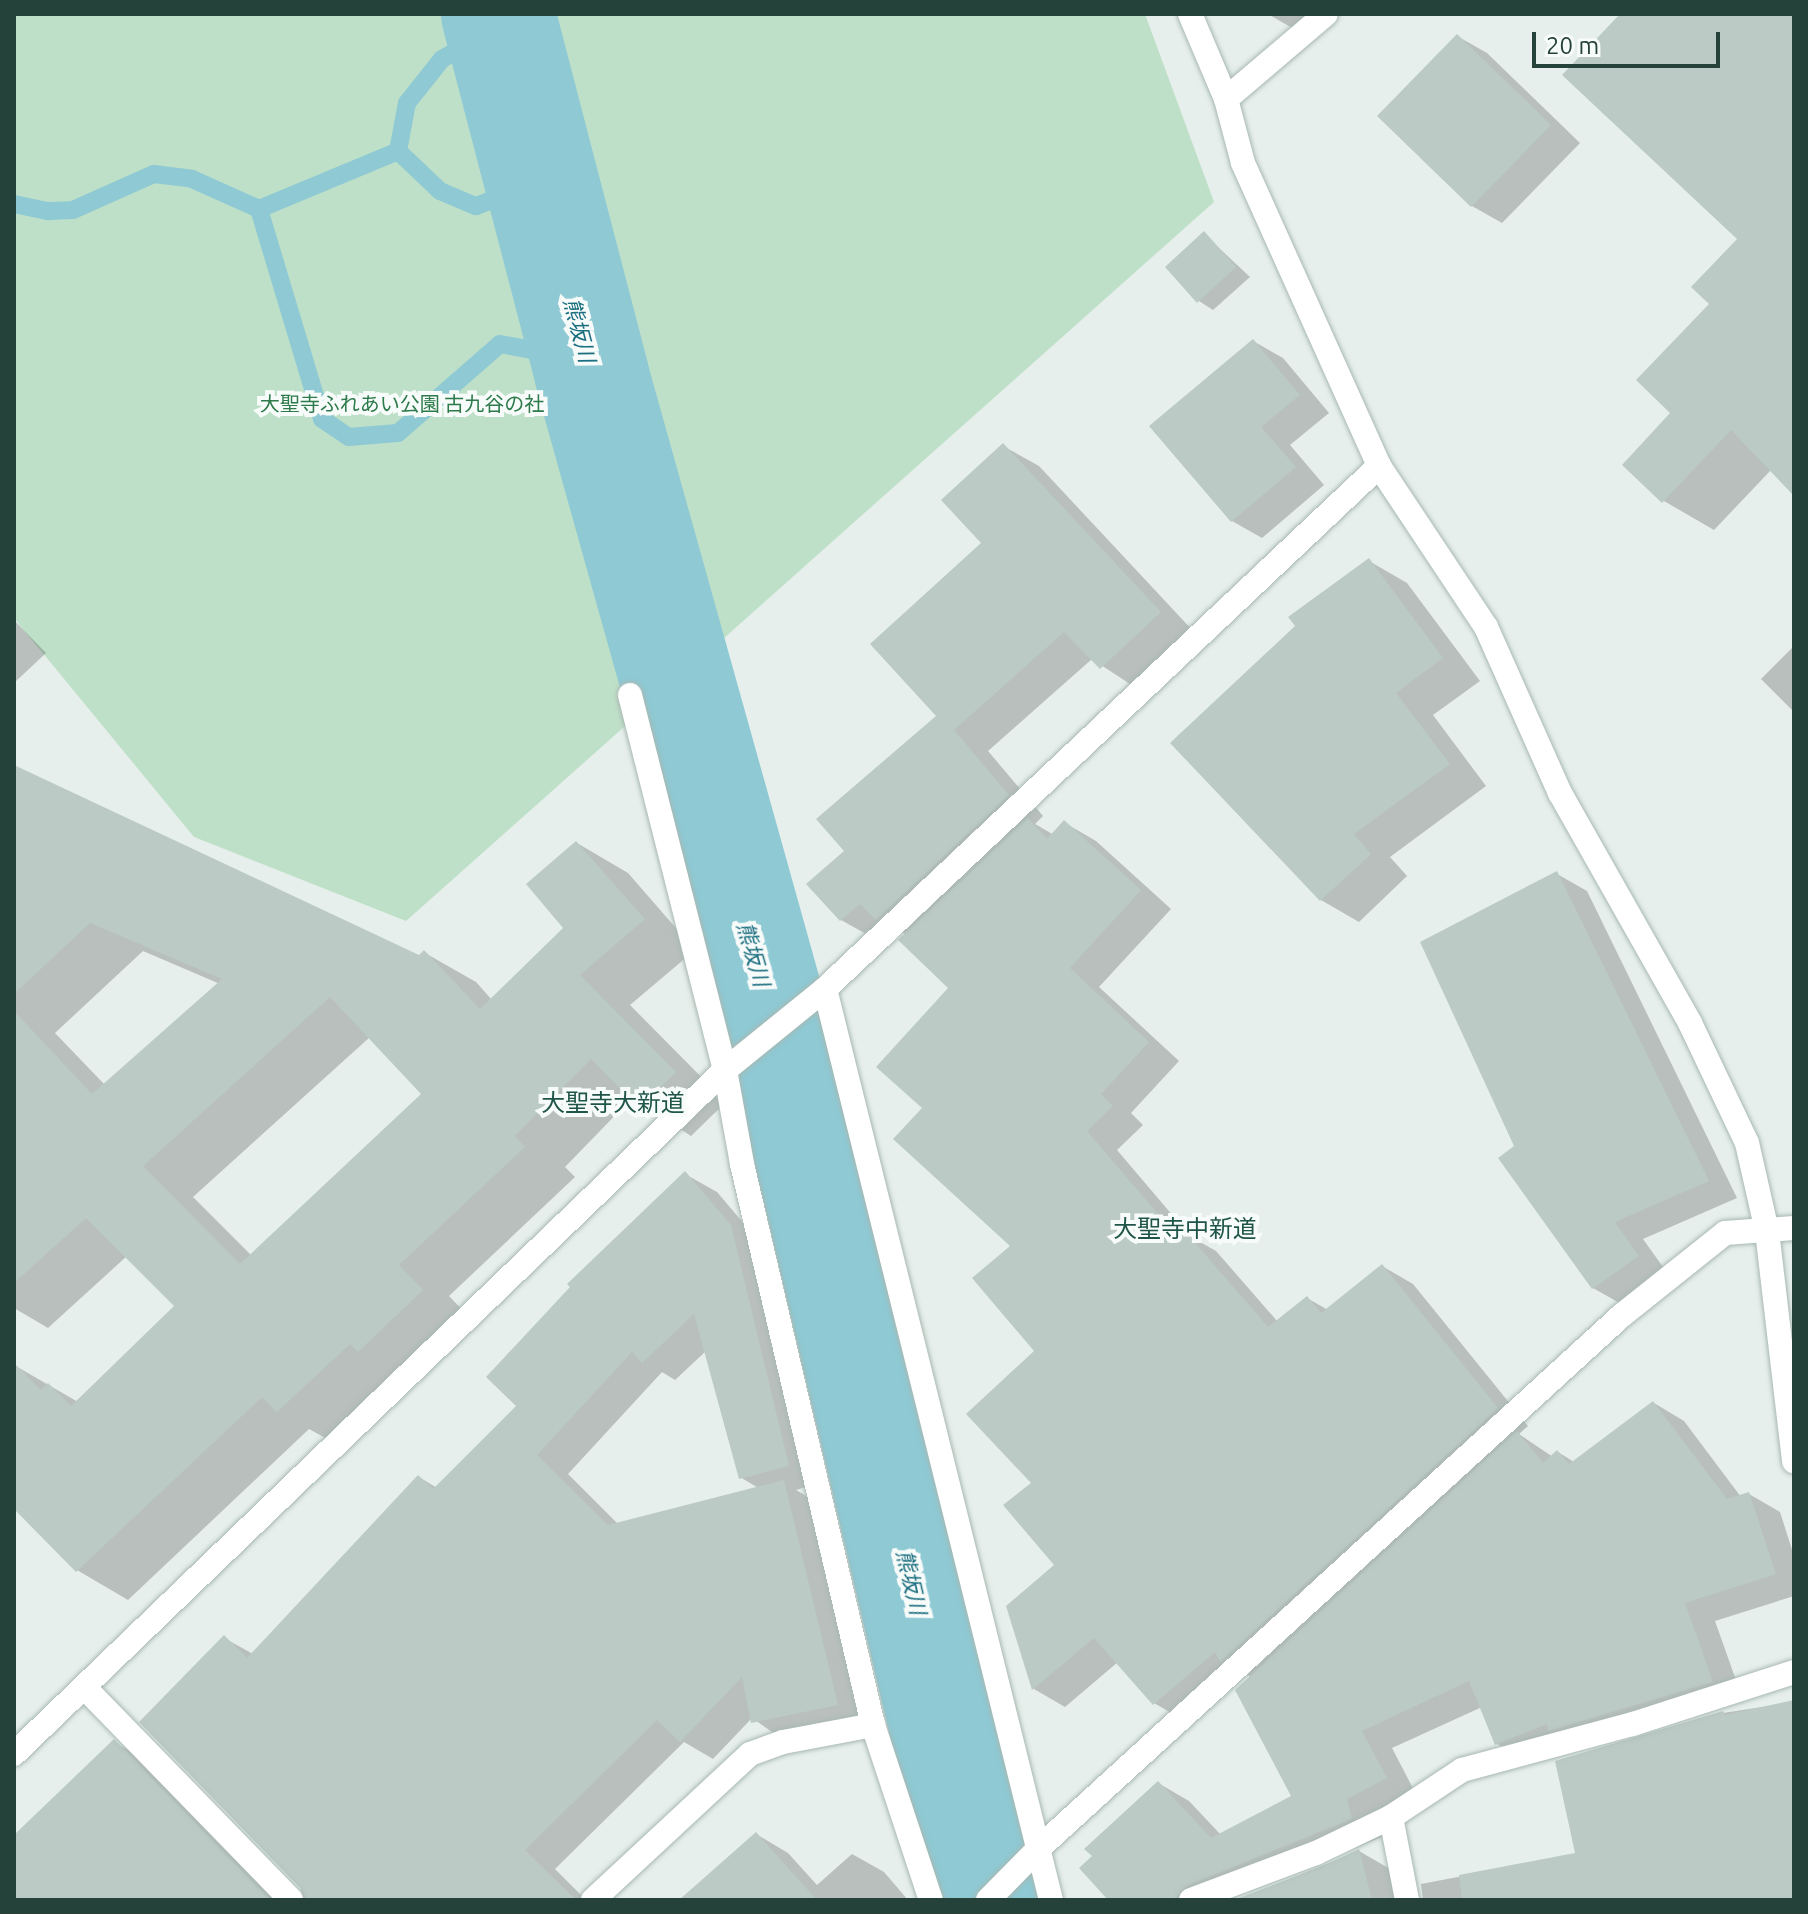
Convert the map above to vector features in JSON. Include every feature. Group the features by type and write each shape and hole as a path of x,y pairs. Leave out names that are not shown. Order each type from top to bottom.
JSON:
{"street":[{"path":"1190,14 1226,99 1243,163 1379,466 1486,627 1560,793 1690,1023 1747,1143 1767,1231 1794,1461"},
{"path":"1226,99 1326,14"},
{"path":"14,1754 86,1689 725,1070 825,989 1379,466"},
{"path":"630,695 725,1070 742,1164 873,1725 931,1900"},
{"path":"825,989 1051,1900"},
{"path":"988,1900 1038,1849 1621,1316 1725,1233 1794,1228"},
{"path":"1191,1900 1316,1853 1391,1817 1462,1770 1633,1724 1794,1672"},
{"path":"86,1689 291,1900"},
{"path":"593,1900 750,1754 783,1742 873,1725"},
{"path":"1391,1817 1407,1900"}],"green space":[{"name":"大聖寺ふれあい公園 古九谷の社","path":"14,14 1145,14 1214,202 406,921 194,837 14,618"}],"building":[{"path":"1620,14 1794,14 1794,496 1731,430 1662,503 1622,465 1670,413 1636,380 1709,304 1691,287 1737,239 1562,75"},
{"path":"1457,34 1551,125 1471,207 1377,116"},
{"path":"1204,231 1236,267 1197,303 1165,267"},
{"path":"1253,339 1300,395 1261,427 1296,467 1231,522 1149,426"},
{"path":"1003,443 1161,612 1100,669 1064,632 954,730 1009,795 876,920 860,904 840,921 806,884 844,851 816,819 936,716 870,644 981,543 941,500"},
{"path":"1369,558 1443,658 1396,693 1450,764 1354,834 1371,854 1320,901 1170,743 1295,626 1288,617"},
{"path":"14,765 419,955 424,950 480,1009 563,928 526,884 576,841 645,919 580,975 676,1072 639,1108 591,1059 515,1136 525,1147 399,1265 423,1290 358,1352 350,1344 277,1412 262,1397 76,1572 14,1509 14,1363 41,1390 48,1383 71,1406 174,1306 86,1218 14,1283 14,1011 92,1094 222,979 90,923 14,994","holes":["330,997 421,1094 240,1264 143,1166"]},
{"path":"1028,818 1047,839 1064,820 1141,890 1070,968 1149,1042 1101,1094 1113,1106 1087,1131 1178,1237 1185,1231 1268,1327 1307,1296 1321,1313 1382,1264 1498,1408 1220,1662 1215,1652 1153,1705 1094,1638 1032,1690 1006,1606 1054,1565 1003,1505 1031,1483 966,1414 1034,1351 972,1278 1010,1246 893,1139 922,1108 876,1067 948,988 898,940"},
{"path":"1557,871 1709,1181 1615,1222 1639,1256 1592,1289 1498,1158 1514,1146 1420,942"},
{"path":"685,1171 731,1225 789,1466 739,1479 694,1314 642,1363 632,1352 537,1455 608,1525 784,1480 838,1705 751,1723 742,1677 680,1742 657,1720 525,1850 576,1900 306,1900 302,1890 139,1722 224,1635 247,1658 418,1475 433,1489 516,1406 486,1377 570,1287 567,1284"},
{"path":"1653,1401 1727,1499 1749,1492 1776,1574 1685,1603 1713,1682 1548,1731 1547,1724 1495,1745 1469,1681 1362,1731 1387,1778 1347,1799 1352,1819 1186,1886 1176,1900 1108,1900 1079,1868 1092,1856 1084,1849 1158,1781 1211,1838 1291,1796 1235,1690 1517,1431 1543,1463 1557,1450 1569,1464"},
{"path":"1794,1700 1794,1900 1462,1900 1459,1875 1575,1853 1555,1761 1723,1711 1725,1715"},
{"path":"114,1739 270,1900 14,1900 14,1835"},
{"path":"756,1832 817,1900 679,1900"},
{"path":"1359,1849 1372,1900 1234,1900 1321,1867"}],"waterway":[{"name":"熊坂川","path":"498,14 592,376 818,1184 987,1900"},
{"path":"259,209 398,151 407,103 442,59 501,25"},
{"path":"398,151 440,191 476,206 541,182"},
{"path":"14,204 48,211 73,210 154,174 192,179 259,209 322,419 349,437 398,433 500,344 553,354 592,376"}],"district":[{"name":"大聖寺大新道","path":"613,1103"},
{"name":"大聖寺中新道","path":"1185,1229"}]}
